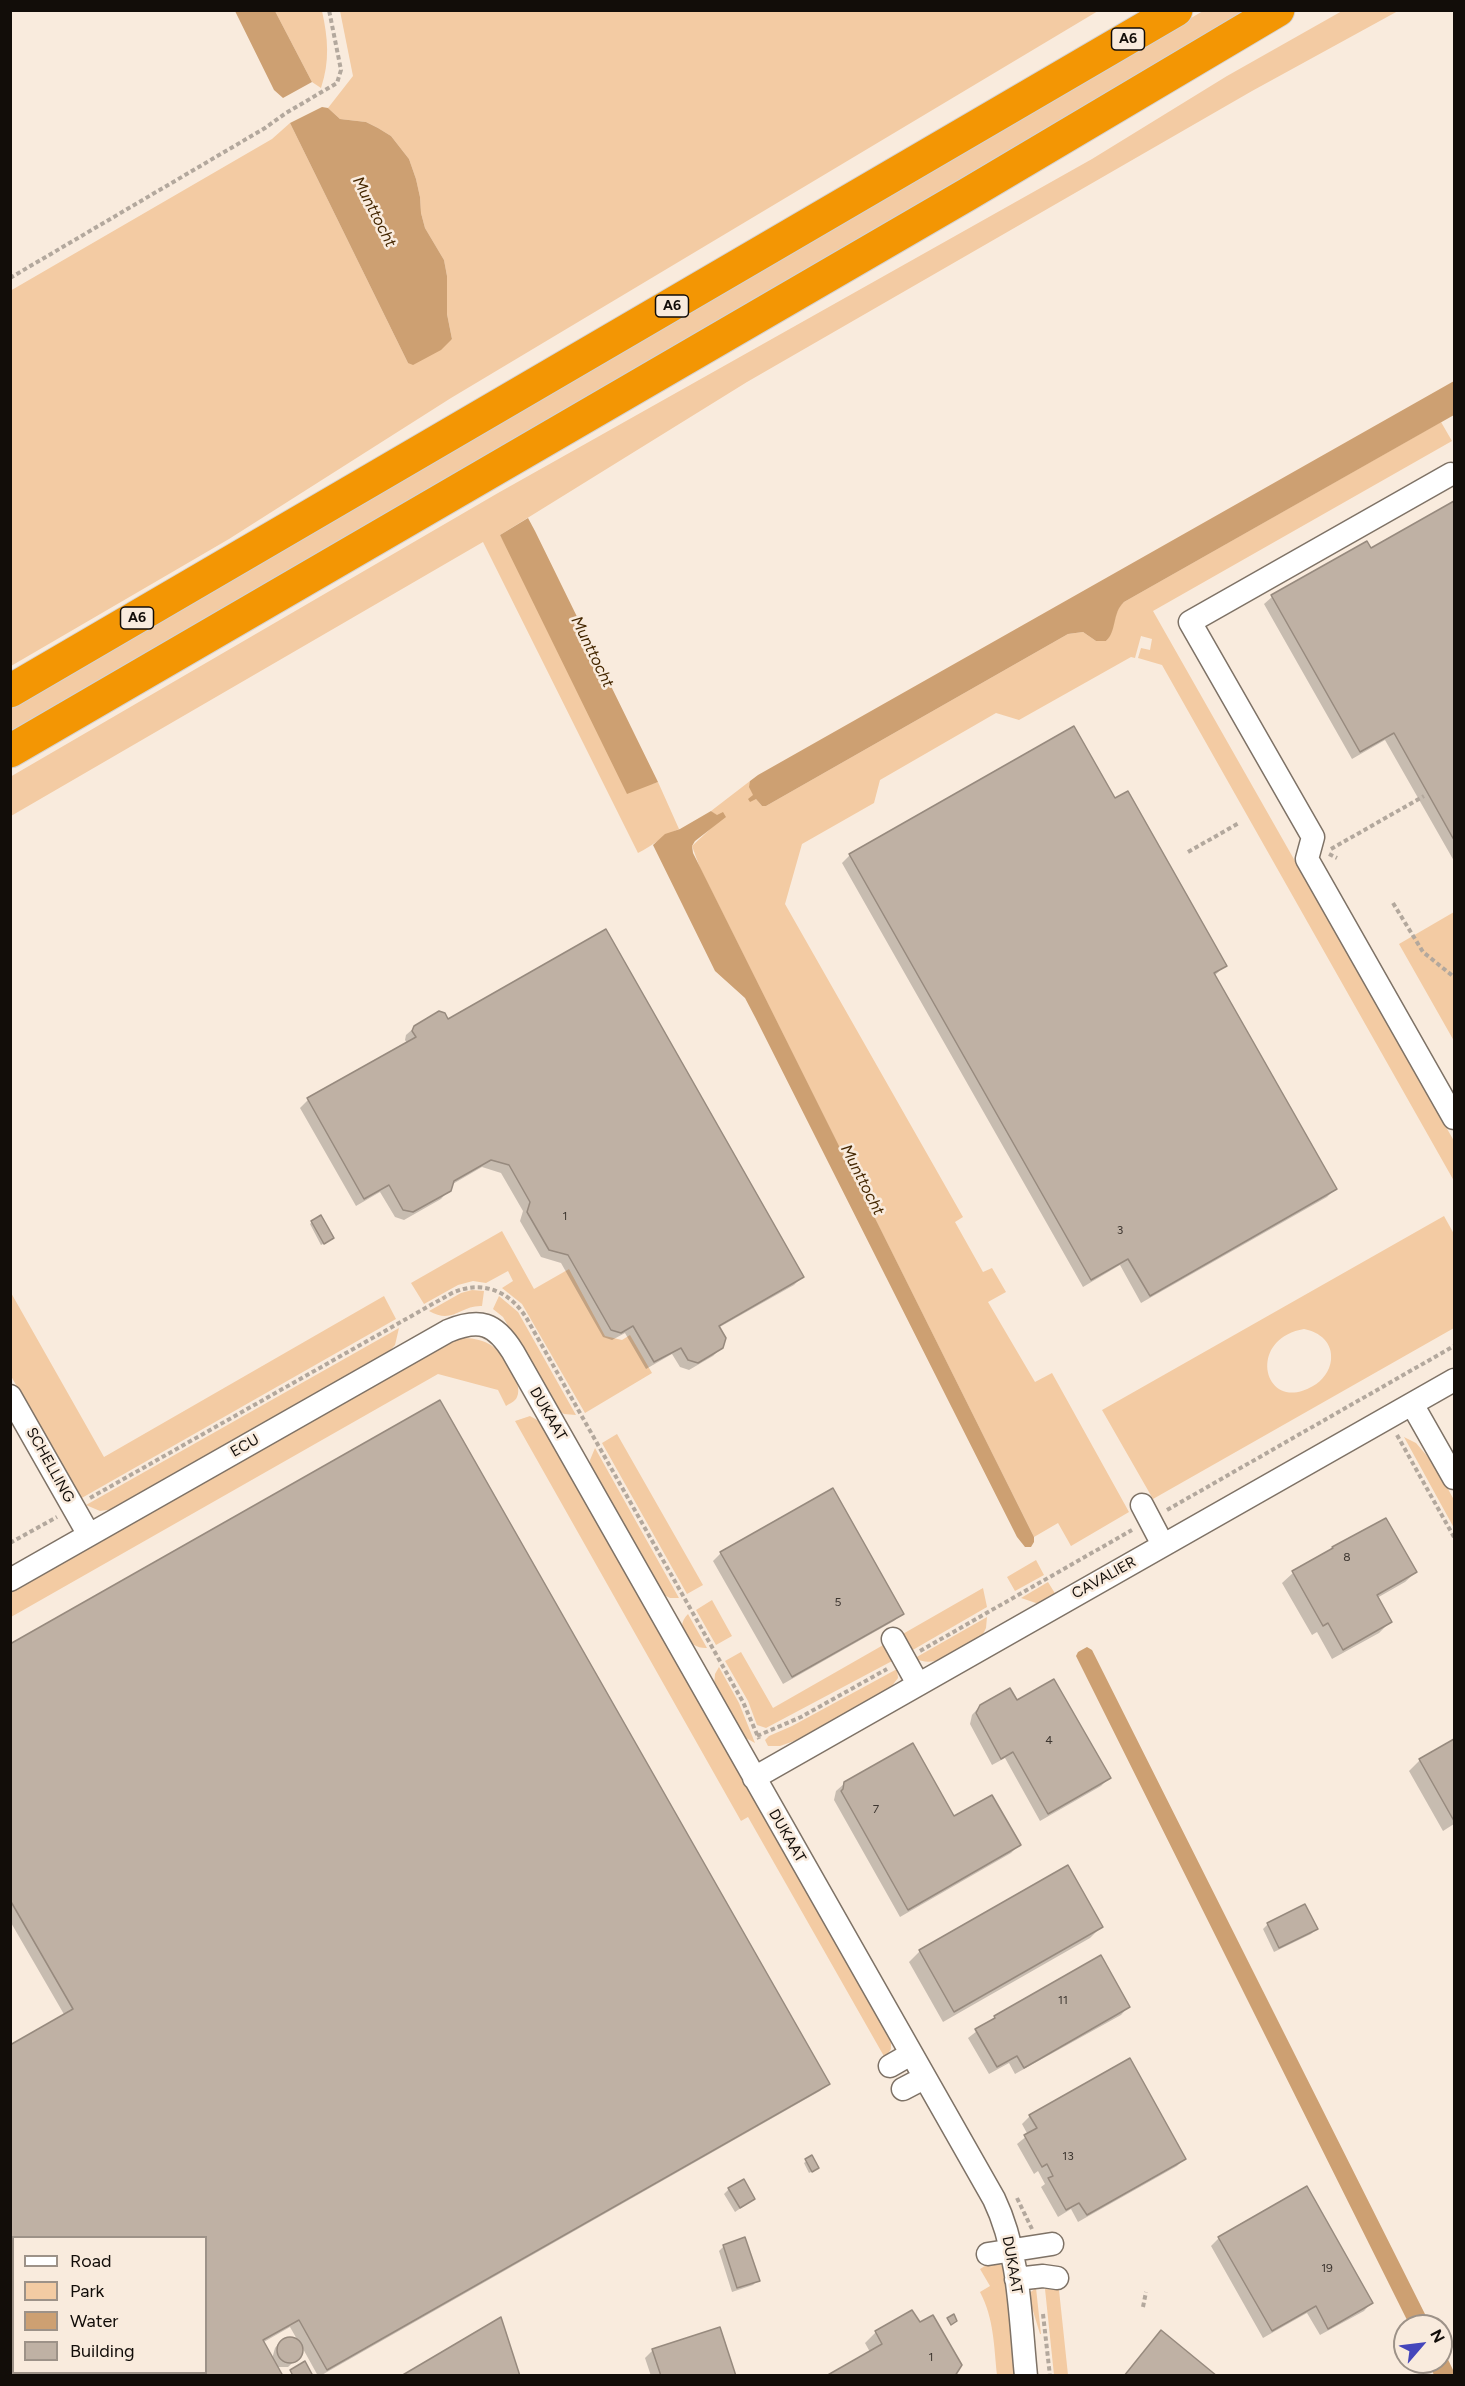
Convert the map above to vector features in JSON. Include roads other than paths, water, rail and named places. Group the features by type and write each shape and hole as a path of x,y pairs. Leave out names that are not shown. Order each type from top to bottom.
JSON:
{"highway":[{"name":"A6","path":"1081,67 1160,10"},
{"name":"A6","path":"10,691 1176,10"},
{"path":"10,751 968,194 1278,10"}],"street":[{"path":"1451,474 1190,622 1312,837 1307,859 1455,1118"},
{"name":"ECU","path":"10,1580 448,1331 461,1325 484,1324"},
{"name":"DUKAAT","path":"484,1324 496,1331 513,1352 996,2205 1012,2250 1026,2376"},
{"name":"CAVALIER","path":"754,1778 1455,1380"},
{"name":"SCHELLING","path":"10,1396 89,1535"},
{"path":"1412,1404 1455,1478"},
{"path":"1146,1512 1163,1545"},
{"path":"894,1639 918,1684"},
{"path":"890,2066 911,2054"},
{"path":"903,2089 924,2078"},
{"path":"988,2253 1052,2244"},
{"path":"1016,2279 1043,2276 1057,2278"}],"water":[{"path":"235,11 275,11 312,82 283,98 274,90"},
{"name":"Munttocht","path":"322,107 328,108 340,119 366,122 378,128 391,136 409,159 416,179 425,228 444,260 447,276 447,314 452,339 441,350 413,365 408,363 290,123"},
{"path":"1454,381 1454,415 1124,602 1120,606 1112,632 1106,641 1096,641 1083,632 1068,634 766,806 762,806 756,799 750,802 748,799 753,795 749,787 750,781 758,775"},
{"name":"Munttocht","path":"528,518 658,782 627,794 500,535"},
{"path":"711,811 717,815 723,812 726,817 695,841 692,846 693,853 1034,1537 1031,1547 1025,1547 1017,1537 745,998 715,971 653,845 665,834 680,829"},
{"path":"1087,1647 1092,1650 1425,2314 1404,2314 1076,1656 1078,1652"},
{"path":"1453,2370 1454,2372 1454,2375 1434,2375 1453,2374"}]}
